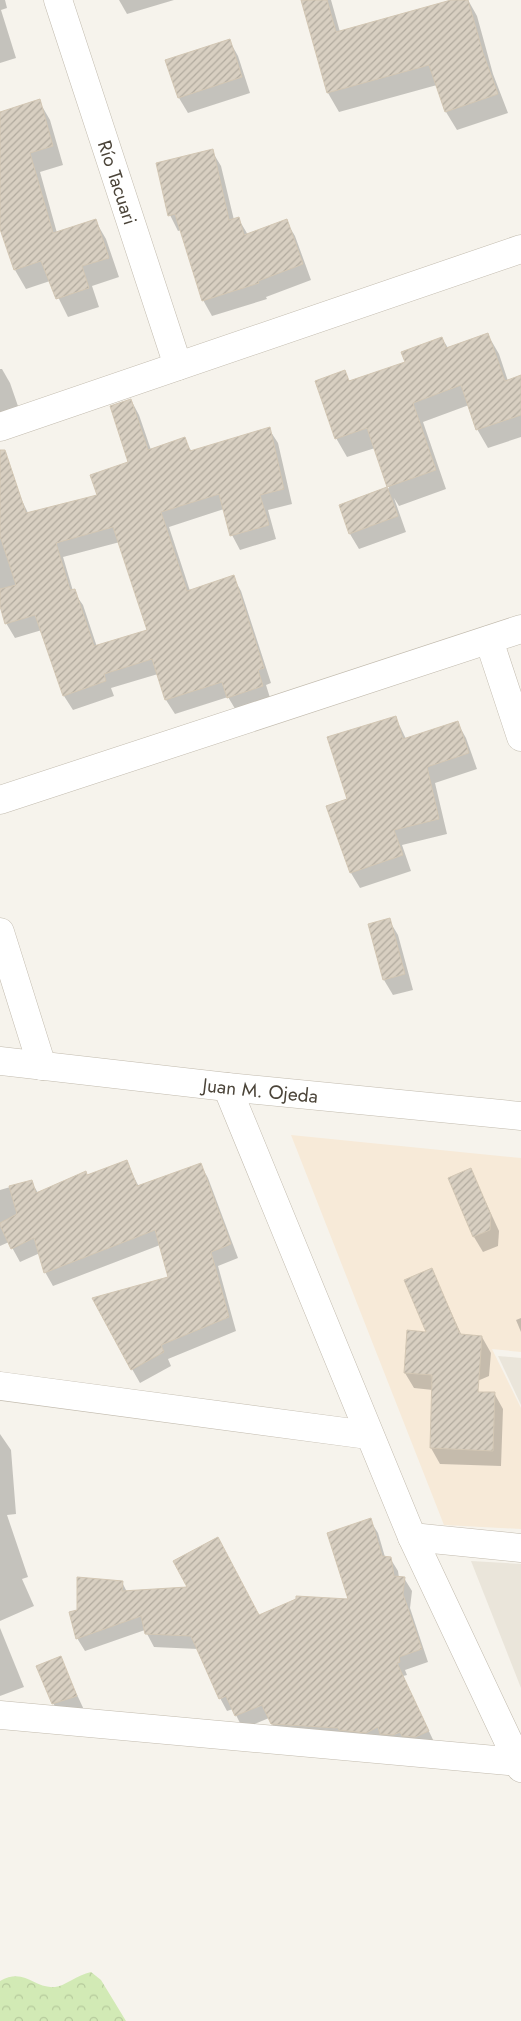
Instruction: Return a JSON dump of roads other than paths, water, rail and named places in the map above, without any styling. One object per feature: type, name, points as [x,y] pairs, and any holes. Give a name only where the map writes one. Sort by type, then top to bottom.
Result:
[{"type":"street","name":"Río Tacuari","points":[[58,0],[178,366]]},
{"type":"street","points":[[0,427],[521,250]]},
{"type":"street","points":[[0,800],[521,629]]},
{"type":"street","points":[[489,640],[521,737]]},
{"type":"street","points":[[0,932],[42,1066]]},
{"type":"street","name":"Juan M. Ojeda","points":[[0,1061],[228,1087],[521,1116]]},
{"type":"street","points":[[228,1087],[368,1435],[412,1536],[519,1765]]},
{"type":"street","points":[[0,1386],[368,1435]]},
{"type":"street","points":[[412,1536],[521,1548]]},
{"type":"street","points":[[0,1715],[519,1765]]}]
